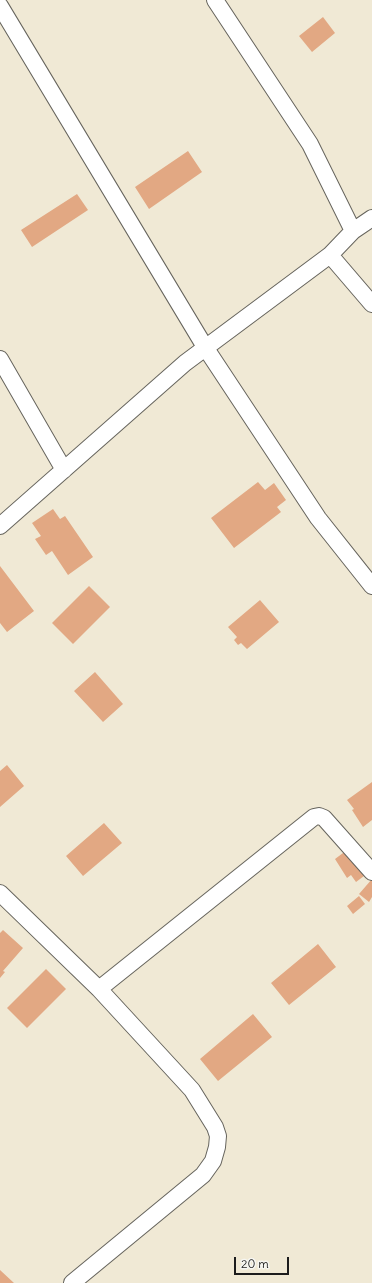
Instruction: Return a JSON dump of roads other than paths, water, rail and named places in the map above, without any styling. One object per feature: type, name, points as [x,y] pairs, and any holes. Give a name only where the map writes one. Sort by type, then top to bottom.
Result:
[{"type":"street","points":[[215,0],[310,144],[353,231]]},
{"type":"street","points":[[0,6],[205,347],[318,518],[372,586]]},
{"type":"street","points":[[0,526],[179,368],[205,347],[330,255],[353,231],[372,218]]},
{"type":"street","points":[[330,255],[372,304]]},
{"type":"street","points":[[0,359],[64,470]]},
{"type":"street","points":[[99,989],[314,817],[319,816],[324,818],[372,872]]},
{"type":"street","points":[[0,893],[99,989],[192,1090],[215,1127],[218,1136],[218,1147],[213,1161],[203,1175],[72,1283]]}]
